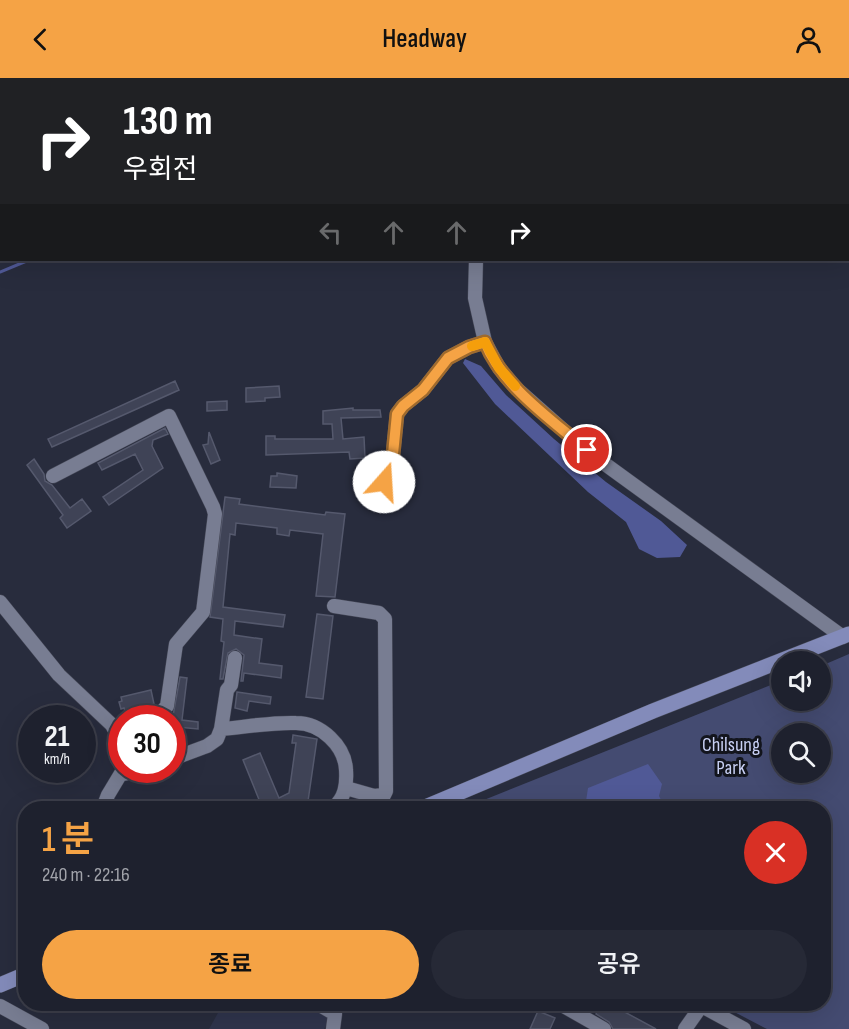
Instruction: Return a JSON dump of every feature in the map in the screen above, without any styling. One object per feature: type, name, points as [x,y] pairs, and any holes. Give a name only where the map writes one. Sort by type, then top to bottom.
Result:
[{"type":"main road","points":[[440,801],[653,711],[846,636]]},
{"type":"main road","points":[[0,985],[18,977]]},
{"type":"street","points":[[476,261],[474,298],[485,342],[499,368],[517,389],[587,450],[846,636]]},
{"type":"street","points":[[384,482],[393,454],[397,414],[403,406],[423,390],[448,358],[485,342]]},
{"type":"street","points":[[53,476],[170,416],[215,514],[203,612],[176,644],[167,705]]},
{"type":"street","points":[[0,602],[59,675],[108,716]]},
{"type":"street","points":[[334,606],[379,613],[385,620],[386,791],[384,795],[374,796],[346,788]]},
{"type":"street","points":[[186,754],[207,746],[217,739],[221,729],[227,690],[231,685],[235,658]]},
{"type":"street","points":[[221,729],[298,722],[312,726],[330,737],[342,751],[345,761],[346,788],[340,801]]},
{"type":"street","points":[[106,801],[115,783]]},
{"type":"street","points":[[0,1006],[42,1029]]},
{"type":"street","points":[[330,1011],[335,1014],[333,1029]]},
{"type":"street","points":[[572,1011],[604,1029]]},
{"type":"street","points":[[685,1029],[696,1011]]},
{"type":"street","points":[[712,1011],[744,1029]]},
{"type":"shaded area","points":[[465,359],[481,366],[506,395],[606,482],[661,521],[687,545],[680,557],[657,558],[639,549],[626,522],[588,492],[495,404],[463,363]]},
{"type":"shaded area","points":[[648,764],[662,784],[659,796],[661,800],[665,801],[586,801],[588,788]]},
{"type":"shaded area","points":[[219,1011],[322,1011],[331,1017],[324,1029],[209,1029]]},
{"type":"green space","name":"Chilsung Park","points":[[849,654],[849,1029],[767,1029],[732,1011],[831,1011],[831,801],[481,801],[771,685],[771,711],[831,711],[831,662]]},
{"type":"building","points":[[175,381],[179,390],[52,447],[48,439]]},
{"type":"building","points":[[279,386],[280,397],[246,402],[246,388]]},
{"type":"building","points":[[227,401],[227,410],[207,411],[207,402]]},
{"type":"building","points":[[353,408],[353,410],[380,410],[381,417],[341,418],[343,439],[364,437],[365,458],[350,459],[349,452],[266,455],[266,436],[275,436],[275,439],[333,439],[332,424],[323,424],[323,411]]},
{"type":"building","points":[[165,428],[168,434],[153,440],[152,446],[163,468],[109,505],[103,497],[143,470],[135,454],[102,470],[98,463]]},
{"type":"building","points":[[209,432],[220,460],[211,464],[203,445],[208,444]]},
{"type":"building","points":[[34,459],[44,474],[45,481],[52,485],[70,508],[82,499],[91,511],[67,528],[60,518],[63,515],[27,465]]},
{"type":"building","points":[[277,473],[297,476],[296,488],[270,487],[271,476],[277,476]]},
{"type":"building","points":[[225,497],[240,499],[239,504],[325,515],[326,512],[345,514],[335,597],[316,596],[323,534],[290,530],[289,536],[277,534],[277,528],[236,523],[235,535],[230,534],[223,607],[285,615],[283,627],[235,621],[234,635],[262,639],[259,663],[282,666],[281,678],[244,673],[243,681],[241,681],[244,655],[236,649],[228,653],[223,679],[220,679],[224,642],[221,641],[223,619],[210,617]]},
{"type":"building","points":[[317,614],[333,616],[323,699],[306,697]]},
{"type":"building","points":[[180,677],[187,678],[184,705],[175,705]]},
{"type":"building","points":[[151,690],[154,704],[120,705],[121,697]]},
{"type":"building","points":[[237,692],[271,697],[270,704],[249,701],[247,711],[235,708]]},
{"type":"building","points":[[186,720],[198,722],[198,729],[186,728]]},
{"type":"building","points":[[293,735],[317,739],[308,801],[260,801],[243,760],[260,753],[279,798],[289,793],[296,743],[292,743]]},
{"type":"building","points":[[538,1011],[555,1018],[550,1029],[530,1029]]},
{"type":"building","points":[[598,1011],[623,1011],[656,1029],[613,1029],[609,1022],[596,1014]]},
{"type":"waterway","points":[[0,272],[27,261]]},
{"type":"slow traffic","points":[[472,346],[485,342],[499,368],[515,386]]},
{"type":"route","points":[[384,482],[393,454],[397,414],[403,406],[423,390],[448,358],[485,342],[499,368],[517,389],[587,450]]}]
